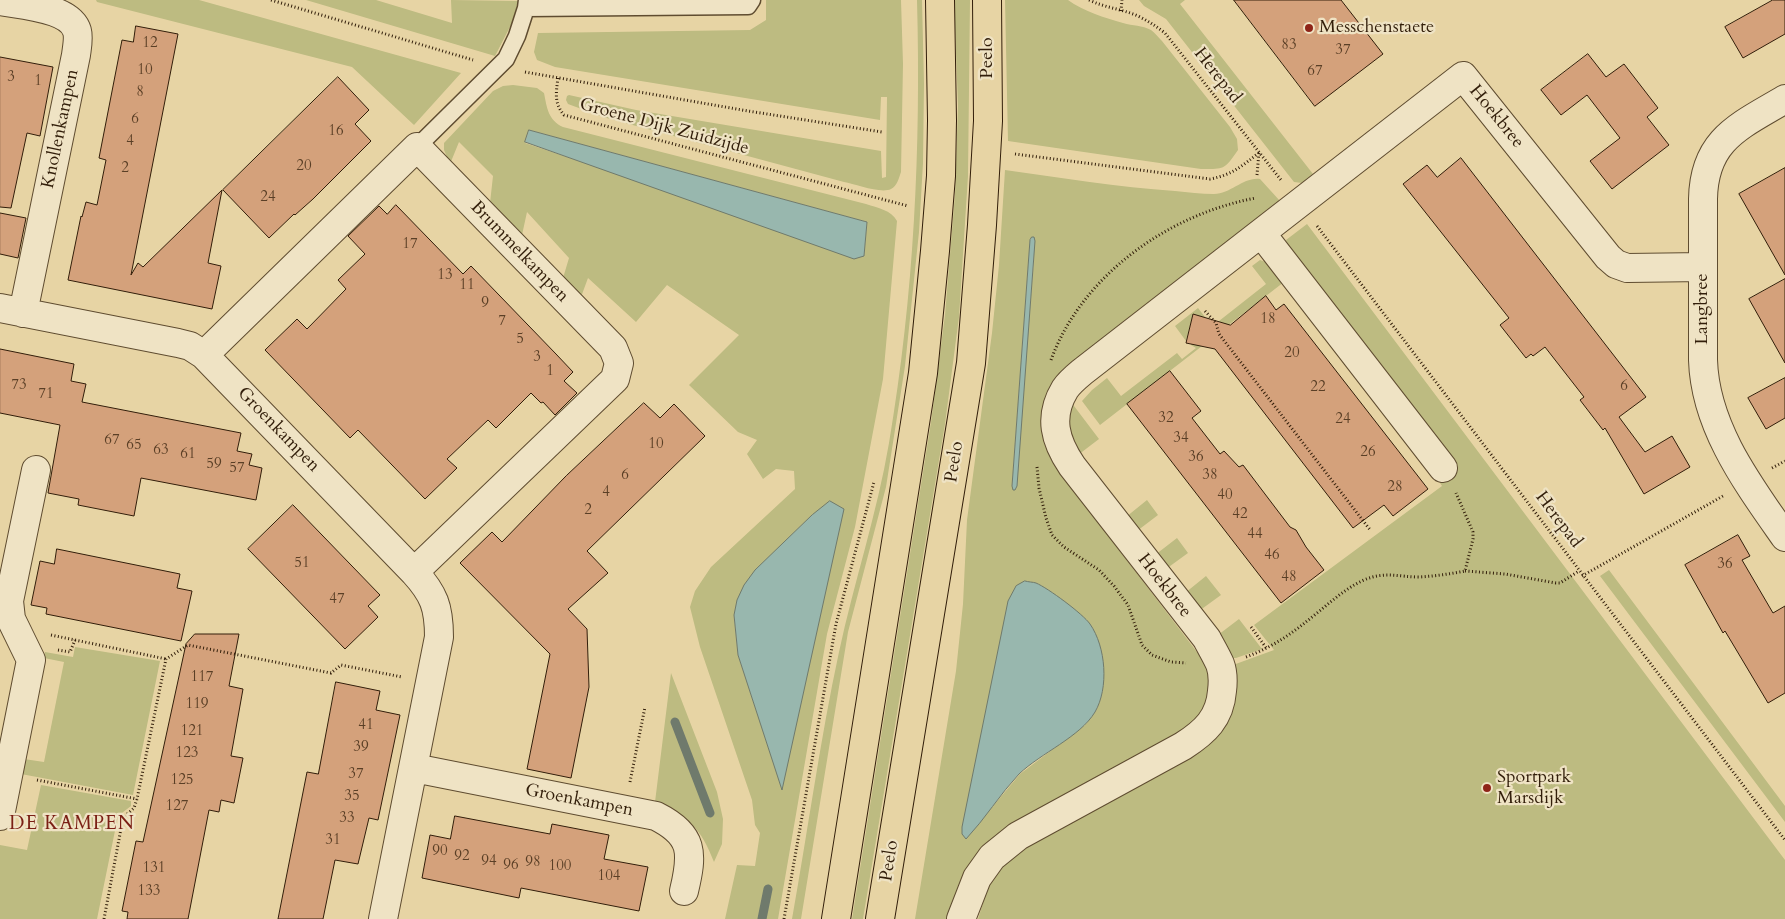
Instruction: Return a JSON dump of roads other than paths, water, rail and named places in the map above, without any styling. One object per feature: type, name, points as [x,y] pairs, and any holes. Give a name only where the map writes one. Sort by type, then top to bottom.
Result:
[{"type":"main road","points":[[836,919],[923,373],[936,251],[940,176],[942,120],[940,0]]},
{"type":"main road","name":"Peelo","points":[[880,919],[971,363],[988,121],[987,0]]},
{"type":"main road","points":[[820,919],[844,866]]},
{"type":"main road","points":[[888,872],[895,919]]},
{"type":"street","name":"Knollenkampen","points":[[0,0],[58,12],[71,20],[77,31],[76,55],[12,310]]},
{"type":"street","name":"Hoekbree","points":[[961,919],[977,878],[992,857],[1018,836],[1183,746],[1204,731],[1217,714],[1221,702],[1223,684],[1220,664],[1207,639],[1072,466],[1058,441],[1055,417],[1059,402],[1066,388],[1082,372],[1261,233],[1307,214],[1463,76],[1608,257],[1616,264],[1627,268],[1703,268]]},
{"type":"street","name":"Langbree","points":[[1785,99],[1740,126],[1720,142],[1703,181],[1703,360],[1705,389],[1718,428],[1747,482],[1785,537]]},
{"type":"street","points":[[204,355],[417,147]]},
{"type":"street","name":"Brummelkampen","points":[[414,572],[615,379],[619,363],[613,348],[417,147]]},
{"type":"street","points":[[1261,233],[1443,468]]},
{"type":"street","name":"Groenkampen","points":[[12,310],[178,343],[190,346],[204,355],[429,589],[438,611],[439,637],[383,919]]},
{"type":"street","points":[[0,816],[32,660],[11,619],[9,602],[36,470]]},
{"type":"street","name":"Groenkampen","points":[[414,768],[656,816],[671,824],[682,834],[688,845],[690,858],[684,891]]},
{"type":"lane","points":[[417,147],[506,59],[517,36],[526,4],[748,6],[752,0]]},
{"type":"water","points":[[529,130],[867,222],[864,256],[854,259],[525,142]]},
{"type":"water","points":[[1034,237],[1035,241],[1017,486],[1013,490],[1030,240]]},
{"type":"water","points":[[830,501],[844,509],[782,790],[738,655],[734,615],[737,600],[744,585],[755,570],[812,515]]},
{"type":"water","points":[[1025,581],[1036,583],[1049,590],[1090,624],[1100,644],[1104,668],[1102,691],[1095,712],[1088,721],[1070,737],[1019,774],[966,839],[962,834],[962,827],[1008,601],[1016,586]]},
{"type":"waterway","points":[[675,722],[710,813]]},
{"type":"waterway","points":[[762,919],[768,889]]},
{"type":"place","name":"Messchenstaete","points":[[1309,28]]},
{"type":"place","name":"Sportpark Marsdijk","points":[[1487,788]]},
{"type":"district","name":"DE KAMPEN","points":[[72,825]]}]
